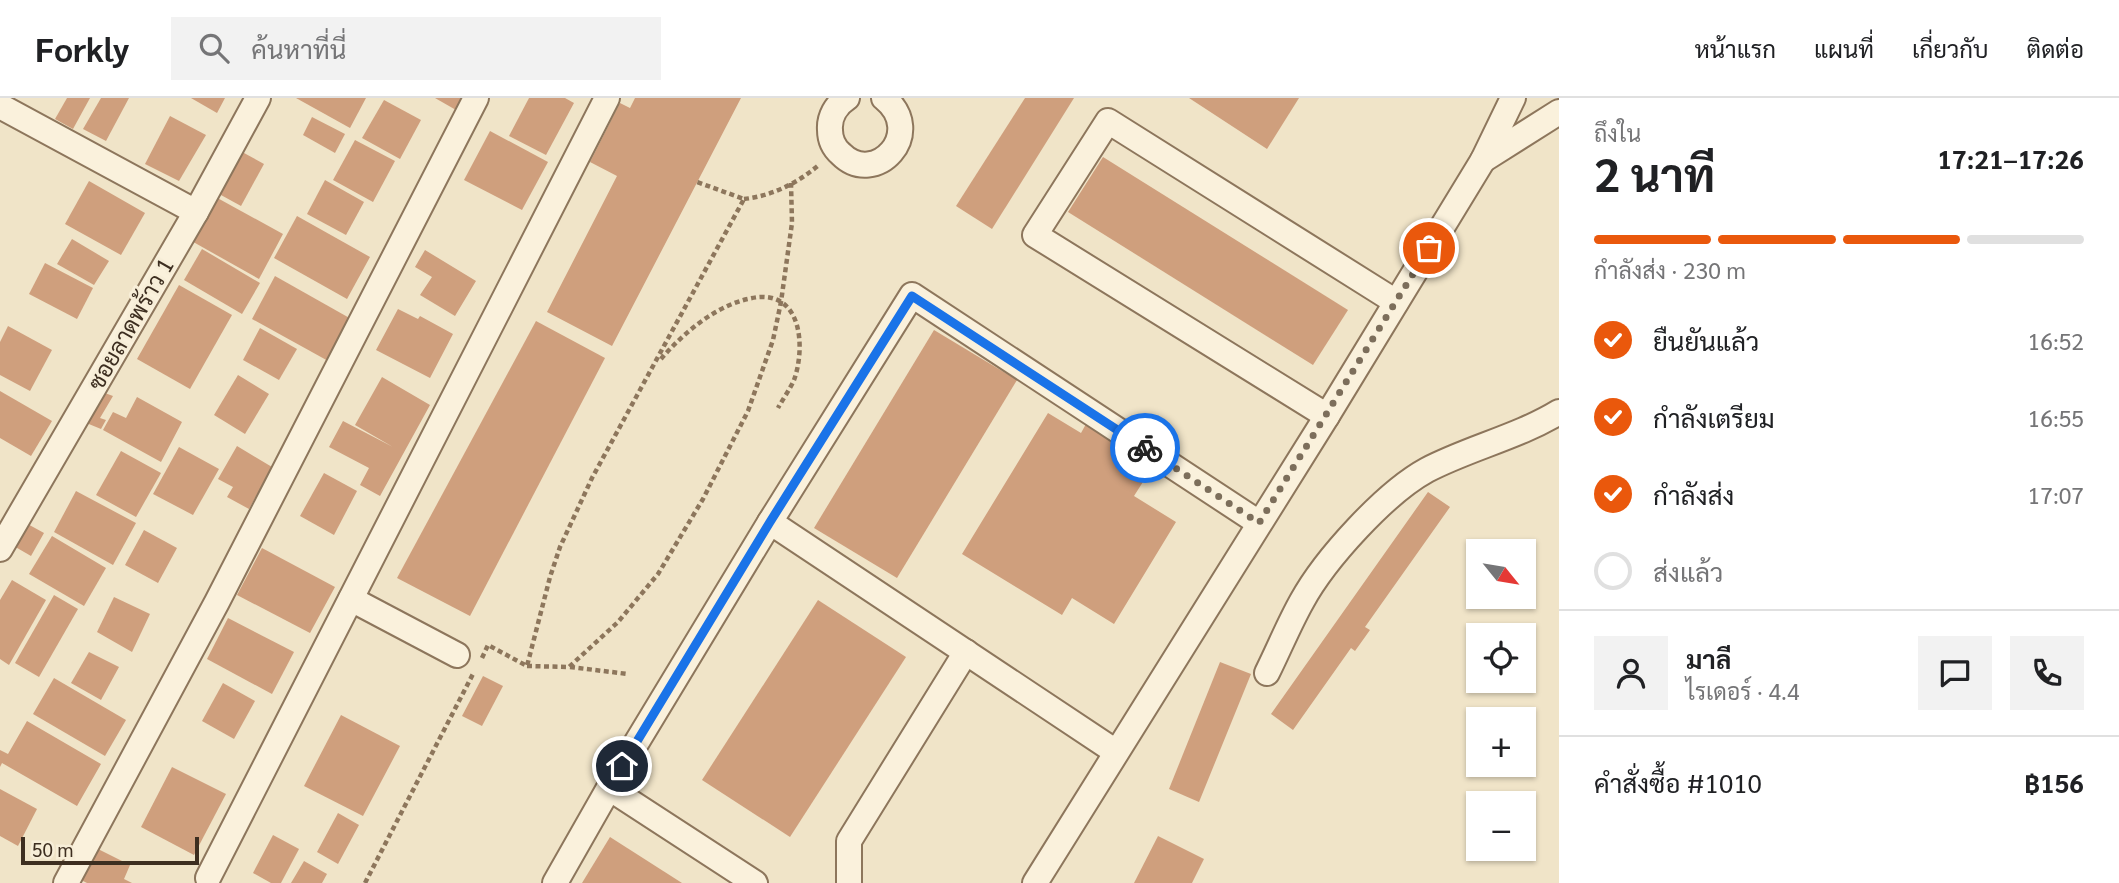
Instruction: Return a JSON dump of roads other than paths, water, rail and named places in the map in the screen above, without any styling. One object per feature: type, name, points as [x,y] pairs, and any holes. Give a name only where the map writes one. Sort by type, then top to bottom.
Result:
[{"type":"street","name":"ซอยลาดพร้าว 1","points":[[0,549],[138,330],[196,212],[258,98]]},
{"type":"street","points":[[66,883],[217,602],[477,98]]},
{"type":"street","points":[[213,881],[351,599],[607,98]]},
{"type":"street","points":[[847,98],[836,108],[829,129],[836,149],[843,157],[864,164],[886,158],[895,149],[900,138],[899,115],[892,100]]},
{"type":"street","points":[[1035,883],[1327,416],[1483,160],[1513,98]]},
{"type":"street","points":[[0,106],[196,212]]},
{"type":"street","points":[[1483,160],[1559,112]]},
{"type":"street","points":[[1327,416],[1035,235],[1108,121],[1396,302]]},
{"type":"street","points":[[555,883],[609,788],[770,522],[912,296],[1259,523]]},
{"type":"street","points":[[1267,673],[1303,599],[1336,554],[1384,502],[1425,471],[1541,423],[1559,412]]},
{"type":"street","points":[[770,522],[1116,752]]},
{"type":"street","points":[[351,599],[457,655]]},
{"type":"street","points":[[849,883],[849,841],[966,652]]},
{"type":"street","points":[[609,788],[755,883]]}]
